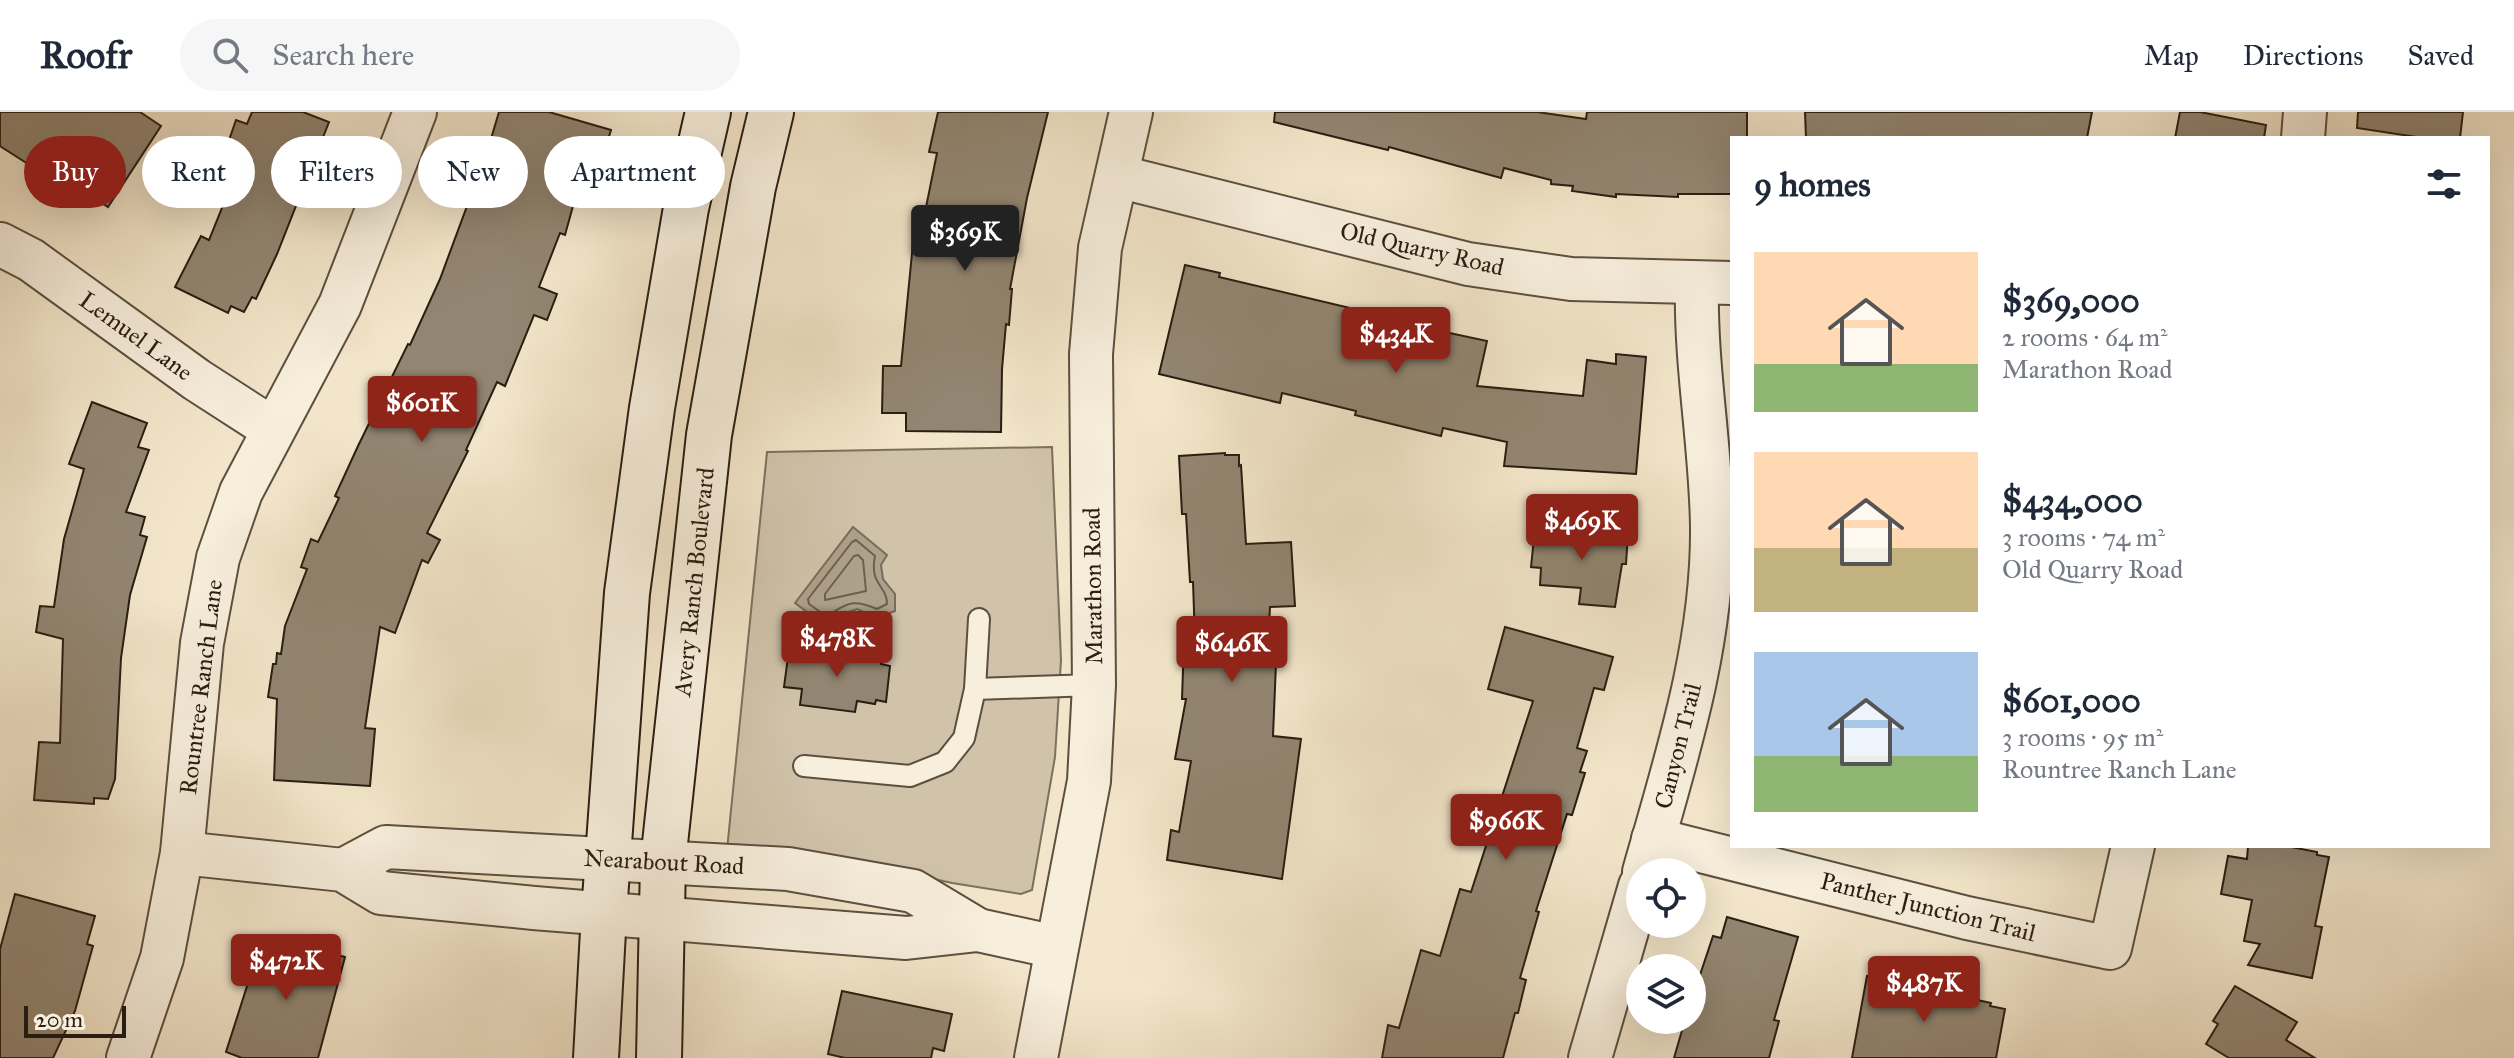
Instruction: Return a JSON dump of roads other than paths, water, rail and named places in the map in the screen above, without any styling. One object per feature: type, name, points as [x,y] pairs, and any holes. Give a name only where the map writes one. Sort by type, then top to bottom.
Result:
[{"type":"main road","points":[[596,1058],[627,593],[662,347],[686,208],[708,112]]},
{"type":"main road","name":"Avery Ranch Boulevard","points":[[659,1058],[663,862],[709,435],[753,187],[771,112]]},
{"type":"street","name":"Rountree Ranch Lane","points":[[128,1058],[162,958],[182,853],[202,643],[218,558],[241,492],[340,305],[415,112]]},
{"type":"street","name":"Marathon Road","points":[[1036,1058],[1089,781],[1094,685],[1091,354],[1100,248],[1131,112]]},
{"type":"street","points":[[2303,136],[2305,112]]},
{"type":"street","name":"Old Quarry Road","points":[[1117,176],[1468,264],[1571,279],[1715,283]]},
{"type":"street","name":"Lemuel Lane","points":[[0,244],[31,260],[197,380],[273,429]]},
{"type":"street","name":"Canyon Trail","points":[[1649,855],[1683,735],[1706,629],[1712,527],[1715,283]]},
{"type":"street","name":"Nearabout Road","points":[[343,870],[386,847],[788,869],[913,891],[978,930]]},
{"type":"street","name":"Panther Junction Trail","points":[[1649,855],[2110,948],[2133,848]]},
{"type":"street","name":"Nearabout Road","points":[[182,853],[343,870],[381,893],[906,938],[978,930],[1056,947]]},
{"type":"street","points":[[1590,1058],[1626,934]]},
{"type":"lane","points":[[804,766],[910,776],[945,762],[964,738],[975,689],[979,619]]},
{"type":"lane","points":[[975,689],[1094,685]]},
{"type":"water","points":[[853,527],[887,555],[881,565],[883,579],[895,594],[895,611],[877,618],[857,609],[840,615],[830,629],[795,603]]}]
